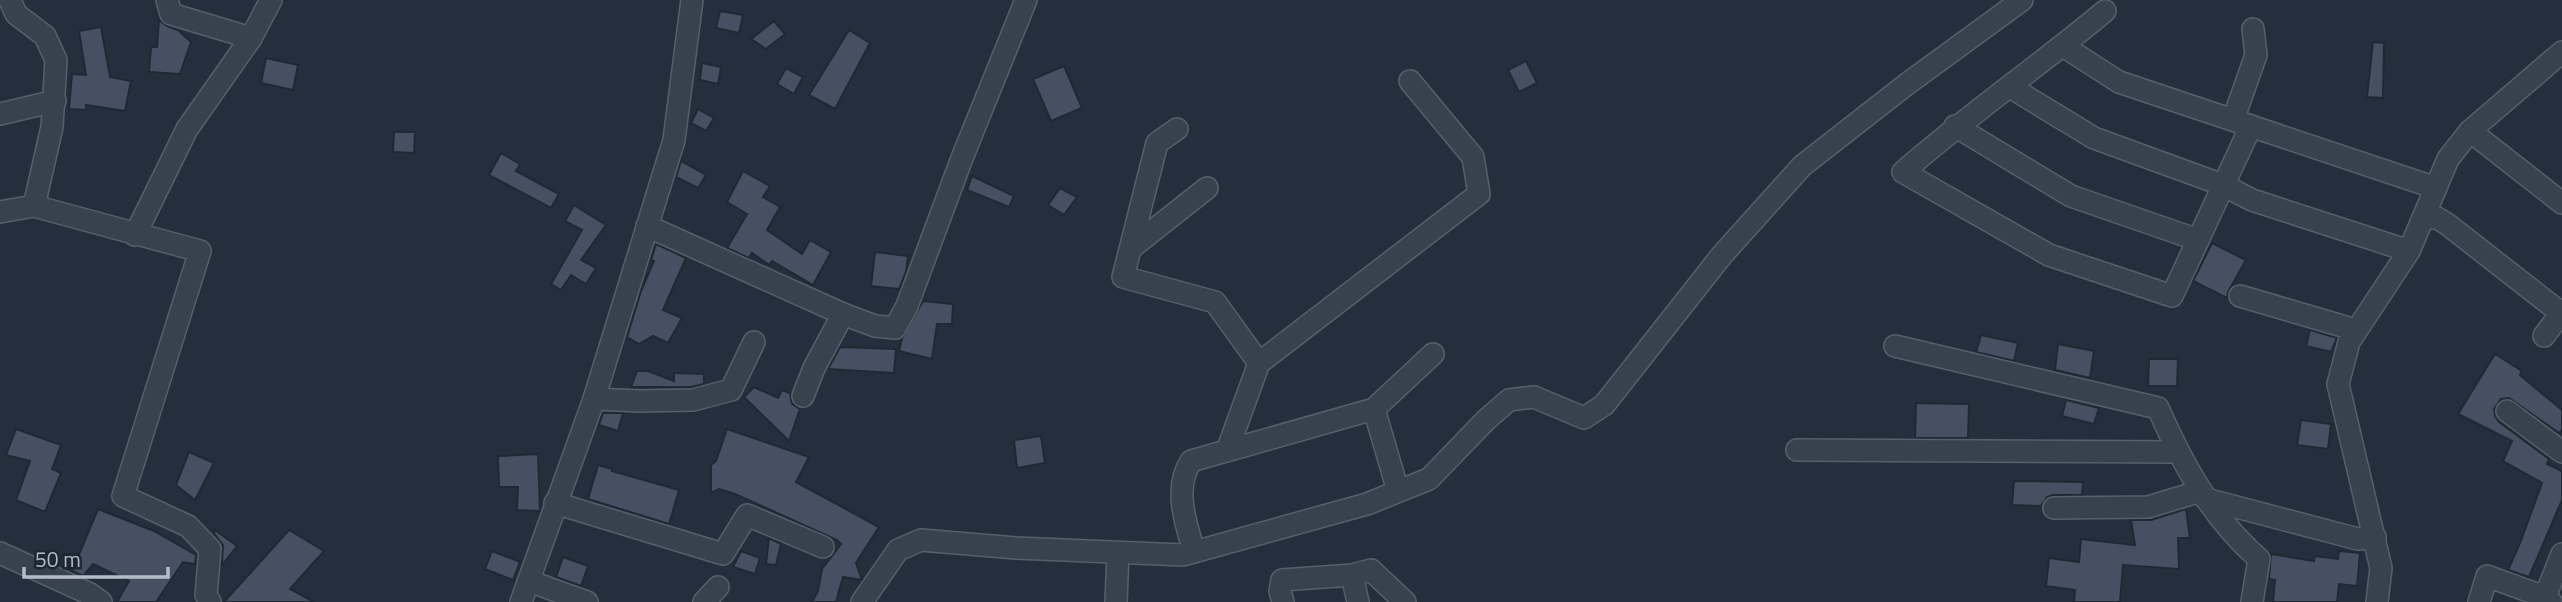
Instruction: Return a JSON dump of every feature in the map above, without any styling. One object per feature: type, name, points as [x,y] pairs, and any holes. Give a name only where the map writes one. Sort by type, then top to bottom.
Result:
[{"type":"street","points":[[10,0],[16,13],[45,36],[56,60],[52,127],[34,206]]},
{"type":"street","points":[[167,0],[172,13],[251,38]]},
{"type":"street","points":[[135,235],[187,129],[251,38],[271,0]]},
{"type":"street","points":[[522,602],[594,399],[674,140],[692,0]]},
{"type":"street","points":[[647,226],[843,314],[875,326],[895,328],[907,306],[961,158],[1026,0]]},
{"type":"street","points":[[862,602],[898,550],[921,540],[1016,548],[1183,555],[1367,504],[1429,479],[1509,400],[1534,397],[1584,418],[1604,405],[1722,255],[1802,166],[1907,84],[2022,0]]},
{"type":"street","points":[[2105,11],[2010,87],[1955,126],[1903,172],[2049,255],[2172,296],[2223,185],[2243,123],[2256,55],[2253,29]]},
{"type":"street","points":[[2063,46],[2119,82],[2436,188]]},
{"type":"street","points":[[2377,602],[2381,568],[2338,384],[2349,342],[2409,251],[2448,159],[2470,131],[2562,52]]},
{"type":"street","points":[[1227,451],[1259,363],[1479,194],[1473,157],[1410,81]]},
{"type":"street","points":[[2010,87],[2094,138],[2223,185],[2252,201],[2409,251]]},
{"type":"street","points":[[0,114],[55,101]]},
{"type":"street","points":[[1955,126],[2071,196],[2198,240]]},
{"type":"street","points":[[1177,129],[1157,143],[1123,277],[1215,302],[1259,363]]},
{"type":"street","points":[[2470,131],[2562,203]]},
{"type":"street","points":[[1131,248],[1207,188]]},
{"type":"street","points":[[0,212],[34,206],[200,251],[123,496],[188,526],[210,549],[206,595],[210,602]]},
{"type":"street","points":[[2423,218],[2437,218],[2447,224],[2561,313],[2544,336]]},
{"type":"street","points":[[2240,296],[2356,330]]},
{"type":"street","points":[[803,396],[814,368],[843,314]]},
{"type":"street","points":[[594,399],[693,400],[731,390],[754,342]]},
{"type":"street","points":[[1895,346],[2158,408],[2177,452],[2203,495],[2236,539],[2259,559],[2252,602]]},
{"type":"street","points":[[1194,552],[1181,496],[1191,461],[1374,409],[1433,354]]},
{"type":"street","points":[[1374,409],[1398,491]]},
{"type":"street","points":[[2507,411],[2562,452]]},
{"type":"street","points":[[1797,450],[2177,452]]},
{"type":"street","points":[[2053,508],[2148,507],[2203,495],[2358,539],[2375,537]]},
{"type":"street","points":[[555,503],[723,554],[747,515],[823,547]]},
{"type":"street","points":[[0,553],[90,594],[101,602]]},
{"type":"street","points":[[1116,602],[1118,553]]},
{"type":"street","points":[[2479,602],[2487,576],[2548,599],[2561,560]]},
{"type":"street","points":[[1283,602],[1280,591],[1282,580],[1352,575],[1371,570],[1405,602]]},
{"type":"street","points":[[1352,575],[1358,602]]},
{"type":"street","points":[[529,581],[587,602]]},
{"type":"building","points":[[720,11],[743,15],[739,33],[716,28]]},
{"type":"building","points":[[159,20],[178,30],[191,42],[180,74],[149,72],[151,47],[157,47]]},
{"type":"building","points":[[774,21],[785,34],[766,49],[751,39]]},
{"type":"building","points":[[101,27],[110,77],[131,81],[125,111],[86,105],[86,110],[69,109],[72,74],[86,75],[79,31]]},
{"type":"building","points":[[849,30],[870,43],[835,109],[809,95]]},
{"type":"building","points":[[2373,42],[2384,43],[2383,98],[2367,97]]},
{"type":"building","points":[[266,58],[298,65],[293,90],[261,83]]},
{"type":"building","points":[[1526,61],[1537,83],[1519,92],[1508,70]]},
{"type":"building","points":[[702,63],[721,67],[718,84],[700,80]]},
{"type":"building","points":[[1064,66],[1082,108],[1051,121],[1033,79]]},
{"type":"building","points":[[786,68],[803,77],[794,94],[777,84]]},
{"type":"building","points":[[698,109],[714,118],[706,131],[691,123]]},
{"type":"building","points":[[394,132],[415,132],[414,153],[393,152]]},
{"type":"building","points":[[501,153],[520,164],[516,171],[559,194],[551,208],[489,175]]},
{"type":"building","points":[[681,161],[706,175],[698,188],[676,177]]},
{"type":"building","points":[[743,171],[770,186],[763,197],[780,207],[767,230],[802,254],[810,240],[831,252],[813,285],[772,261],[769,265],[752,253],[749,258],[727,248],[747,214],[727,202]]},
{"type":"building","points":[[972,176],[1014,196],[1009,207],[967,190]]},
{"type":"building","points":[[1060,188],[1077,197],[1064,215],[1048,205]]},
{"type":"building","points":[[574,205],[606,225],[581,260],[596,268],[586,284],[571,275],[561,290],[551,284],[582,230],[565,221]]},
{"type":"building","points":[[2212,243],[2246,260],[2227,298],[2193,281]]},
{"type":"building","points":[[656,244],[686,258],[663,310],[682,318],[668,343],[653,336],[639,344],[627,337],[641,291],[654,261],[651,260]]},
{"type":"building","points":[[875,252],[908,256],[906,272],[899,289],[871,286]]},
{"type":"building","points":[[923,301],[953,304],[952,324],[937,324],[932,359],[899,351],[902,338]]},
{"type":"building","points":[[2310,330],[2337,338],[2331,352],[2306,346]]},
{"type":"building","points":[[1981,335],[2018,343],[2014,361],[1976,352]]},
{"type":"building","points":[[2058,344],[2094,351],[2090,378],[2055,370]]},
{"type":"building","points":[[840,347],[896,349],[894,373],[828,369]]},
{"type":"building","points":[[2495,354],[2522,371],[2520,375],[2562,410],[2562,430],[2559,433],[2509,398],[2501,399],[2494,409],[2499,422],[2549,459],[2547,464],[2562,471],[2562,500],[2529,577],[2508,570],[2542,483],[2503,461],[2512,441],[2458,414]]},
{"type":"building","points":[[2149,359],[2178,359],[2177,386],[2148,386]]},
{"type":"building","points":[[637,371],[648,371],[674,381],[674,373],[704,374],[704,384],[691,387],[631,387]]},
{"type":"building","points":[[754,387],[778,398],[782,390],[790,393],[792,404],[800,409],[789,441],[744,397]]},
{"type":"building","points":[[2066,400],[2099,408],[2094,424],[2062,416]]},
{"type":"building","points":[[1916,403],[1969,404],[1968,438],[1915,438]]},
{"type":"building","points":[[603,413],[623,413],[618,431],[599,425]]},
{"type":"building","points":[[2301,420],[2331,424],[2328,449],[2297,445]]},
{"type":"building","points":[[16,429],[61,445],[52,469],[61,473],[45,512],[16,500],[30,461],[6,455]]},
{"type":"building","points":[[727,429],[809,457],[796,482],[879,527],[856,563],[862,580],[843,577],[836,602],[812,602],[818,591],[822,569],[841,544],[837,540],[735,494],[719,489],[711,493],[711,465],[716,461]]},
{"type":"building","points":[[1041,436],[1045,463],[1017,468],[1014,440]]},
{"type":"building","points":[[189,452],[214,463],[195,500],[176,485]]},
{"type":"building","points":[[538,454],[540,511],[517,510],[518,487],[499,487],[498,456]]},
{"type":"building","points":[[598,465],[679,490],[669,524],[588,499]]},
{"type":"building","points":[[2014,481],[2083,482],[2082,495],[2053,495],[2047,497],[2041,506],[2012,505]]},
{"type":"building","points":[[98,509],[154,531],[196,555],[195,564],[183,562],[156,602],[117,602],[129,581],[93,564],[83,576],[72,571]]},
{"type":"building","points":[[2186,509],[2190,538],[2178,538],[2179,569],[2123,565],[2120,602],[2074,602],[2075,590],[2046,586],[2049,558],[2079,562],[2081,539],[2135,545],[2131,520],[2151,520]]},
{"type":"building","points":[[215,530],[237,546],[222,565],[223,545],[214,534]]},
{"type":"building","points":[[289,530],[324,551],[290,589],[314,602],[224,602]]},
{"type":"building","points":[[769,538],[781,544],[776,565],[766,564]]},
{"type":"building","points":[[492,551],[520,562],[513,580],[485,569]]},
{"type":"building","points":[[741,551],[760,558],[755,574],[733,567]]},
{"type":"building","points":[[2339,551],[2360,553],[2357,586],[2339,584],[2337,602],[2273,602],[2275,580],[2269,579],[2271,554],[2314,561],[2315,556],[2338,559]]},
{"type":"building","points":[[563,557],[588,566],[581,586],[556,577]]}]
